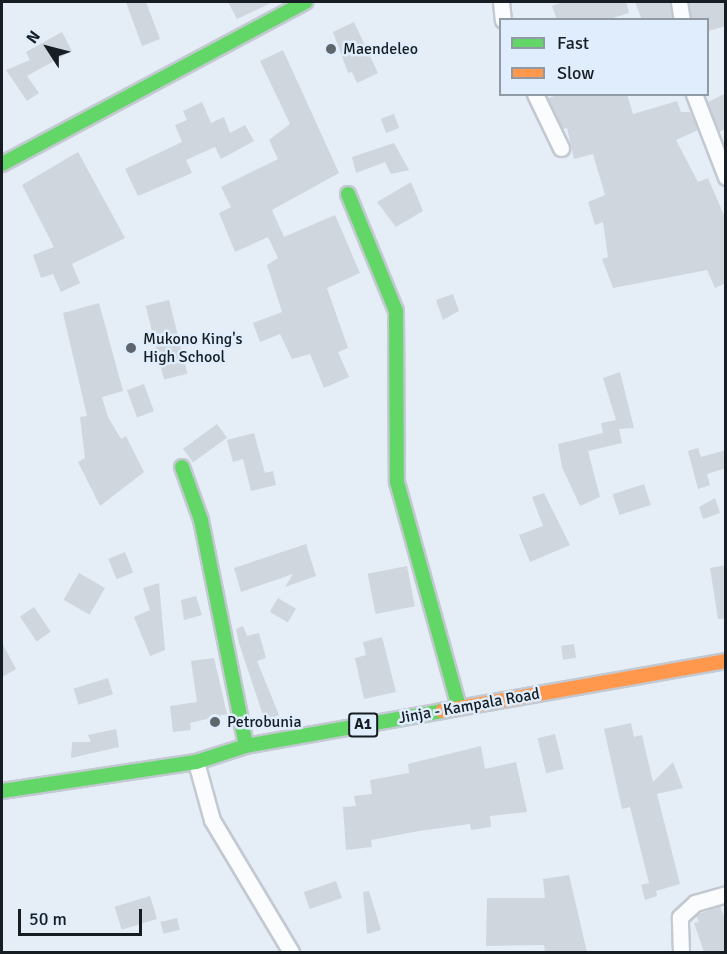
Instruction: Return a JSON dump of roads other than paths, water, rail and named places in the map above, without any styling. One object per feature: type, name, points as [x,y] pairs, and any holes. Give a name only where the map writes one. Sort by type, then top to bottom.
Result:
[{"type":"main road","points":[[2,164],[306,2]]},
{"type":"main road","points":[[348,194],[396,311],[398,482],[459,707]]},
{"type":"main road","points":[[182,466],[201,520],[246,746]]},
{"type":"main road","name":"Jinja - Kampala Road","points":[[2,791],[196,762],[246,746],[726,661]]},
{"type":"street","points":[[501,2],[503,18]]},
{"type":"street","points":[[679,2],[682,18]]},
{"type":"street","points":[[536,96],[561,148]]},
{"type":"street","points":[[695,96],[726,177]]},
{"type":"street","points":[[196,762],[212,820],[291,952]]},
{"type":"street","points":[[681,952],[680,917],[695,903],[726,894]]},
{"type":"place","name":"Maendeleo","points":[[331,49]]},
{"type":"place","name":"Mukono King's High School","points":[[131,348]]},
{"type":"place","name":"Petrobunia","points":[[215,722]]}]
